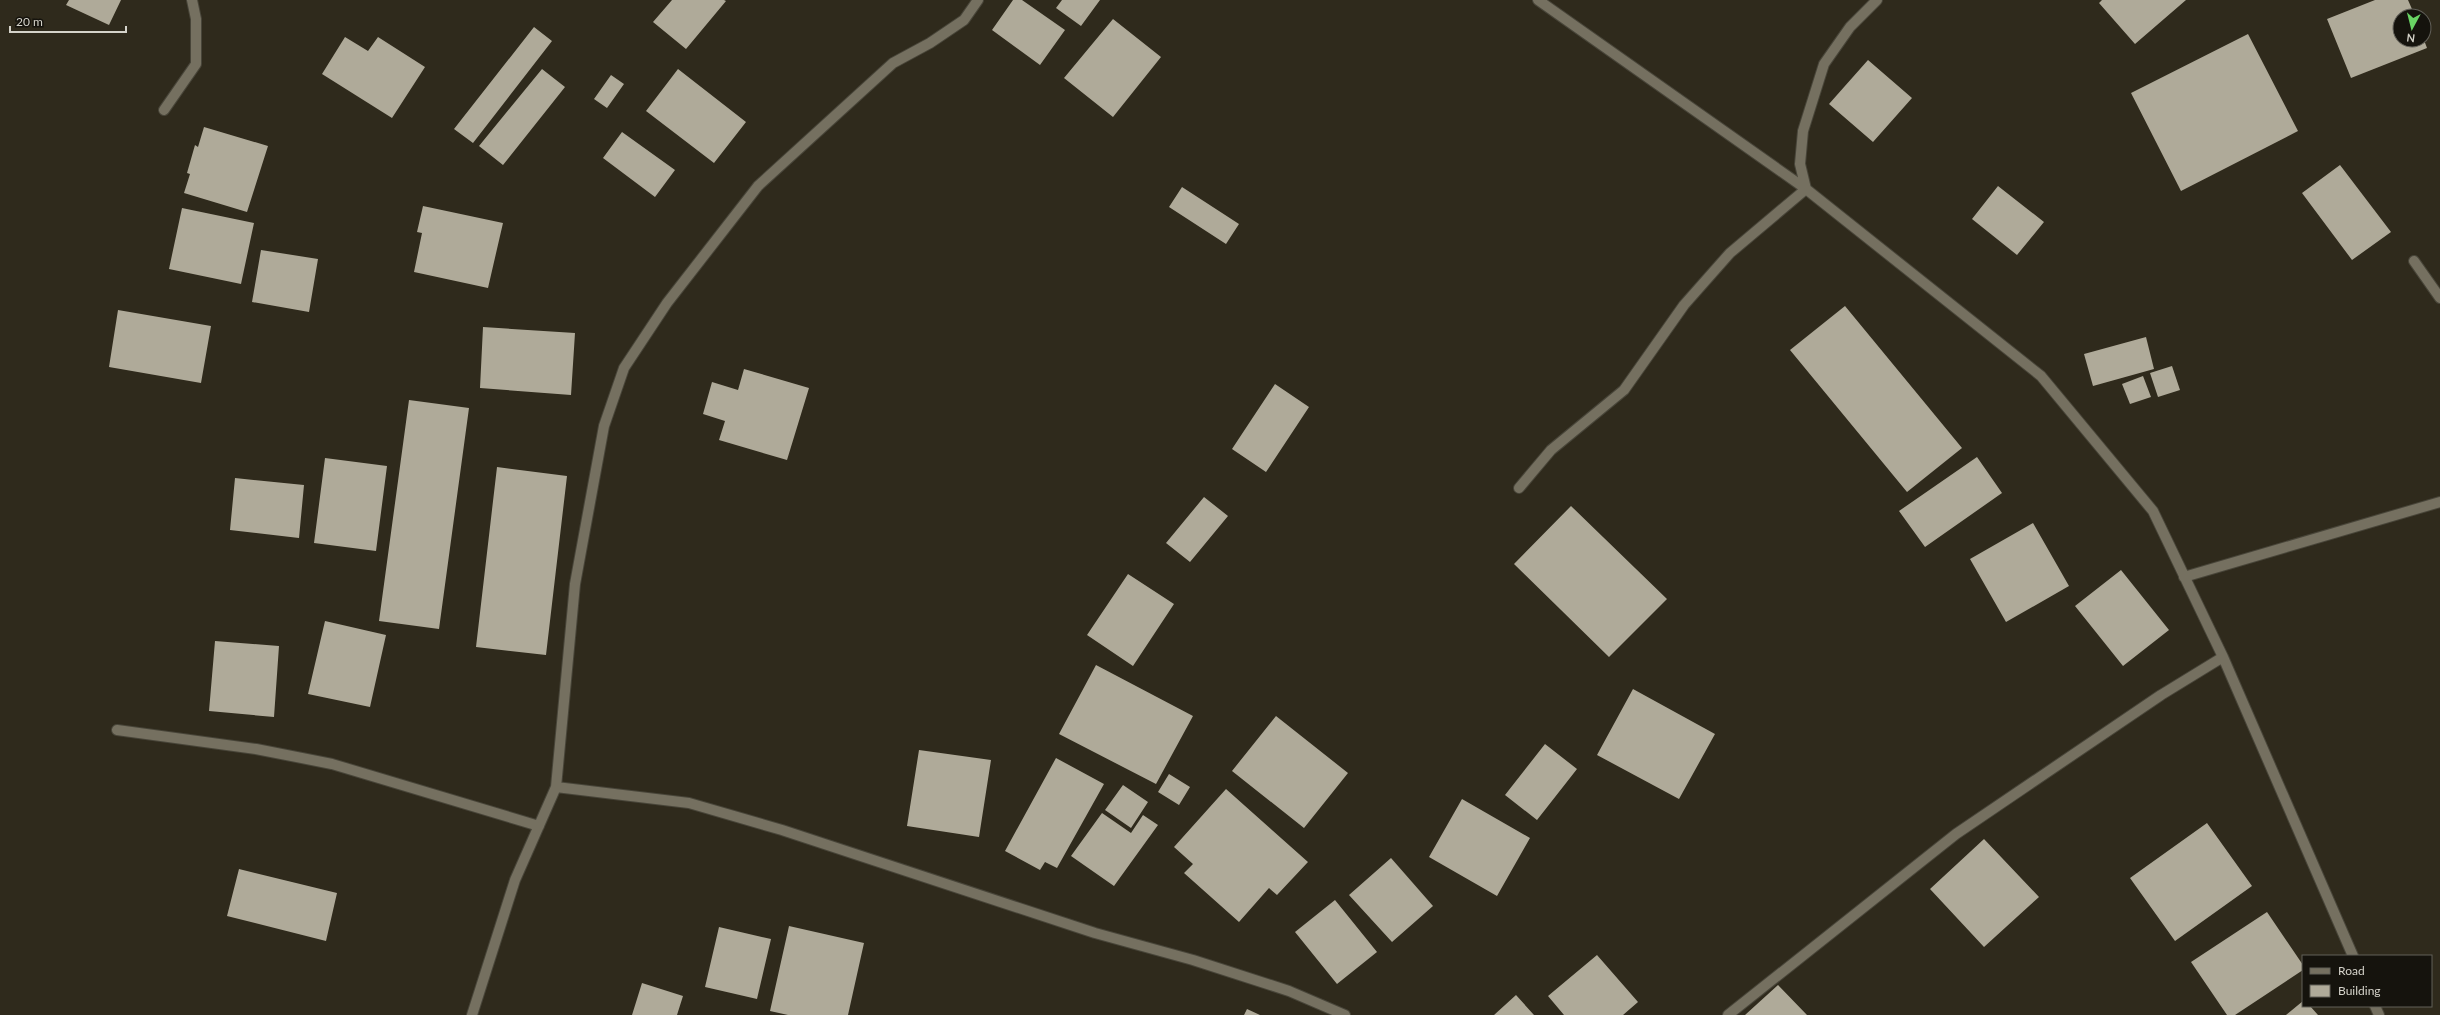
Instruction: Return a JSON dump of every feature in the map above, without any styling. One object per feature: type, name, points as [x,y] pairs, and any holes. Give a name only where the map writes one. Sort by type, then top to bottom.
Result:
[{"type":"street","points":[[164,110],[196,64],[196,19],[192,0]]},
{"type":"street","points":[[472,1015],[515,880],[556,787],[575,584],[604,426],[624,368],[668,303],[758,186],[893,62],[930,43],[964,20],[978,0]]},
{"type":"street","points":[[1538,0],[1806,189],[2041,376],[2152,511],[2223,657],[2353,955]]},
{"type":"street","points":[[1806,189],[1800,164],[1803,131],[1824,64],[1850,27],[1877,0]]},
{"type":"street","points":[[1519,488],[1551,450],[1624,390],[1684,304],[1730,253],[1806,189]]},
{"type":"street","points":[[2414,261],[2440,298]]},
{"type":"street","points":[[2184,576],[2440,502]]},
{"type":"street","points":[[1728,1015],[1956,834],[2161,695],[2223,657]]},
{"type":"street","points":[[117,730],[256,749],[332,764],[539,826]]},
{"type":"street","points":[[556,787],[689,803],[782,830],[1095,934],[1193,960],[1290,991],[1345,1015]]},
{"type":"building","points":[[69,0],[121,0],[109,25],[66,5]]},
{"type":"building","points":[[672,0],[726,1],[686,49],[653,22]]},
{"type":"building","points":[[1013,0],[1022,0],[1065,30],[1040,65],[992,30]]},
{"type":"building","points":[[1062,0],[1100,0],[1081,26],[1056,8]]},
{"type":"building","points":[[2102,0],[2186,0],[2135,44],[2099,3]]},
{"type":"building","points":[[2375,0],[2408,0],[2412,8],[2392,8],[2392,48],[2427,48],[2351,78],[2327,19]]},
{"type":"building","points":[[1113,19],[1161,57],[1113,117],[1064,78]]},
{"type":"building","points":[[534,27],[552,41],[473,143],[454,129]]},
{"type":"building","points":[[2248,34],[2298,131],[2181,191],[2131,93]]},
{"type":"building","points":[[345,37],[368,51],[378,37],[425,67],[392,118],[322,74]]},
{"type":"building","points":[[1868,60],[1912,98],[1873,142],[1829,104]]},
{"type":"building","points":[[542,69],[565,87],[503,165],[479,146]]},
{"type":"building","points":[[678,69],[746,122],[714,163],[646,111]]},
{"type":"building","points":[[611,75],[624,84],[607,108],[594,99]]},
{"type":"building","points":[[204,127],[268,146],[247,212],[184,193],[190,174],[187,173],[195,145],[198,147]]},
{"type":"building","points":[[622,132],[675,170],[655,197],[603,158]]},
{"type":"building","points":[[2340,165],[2391,232],[2352,260],[2302,193]]},
{"type":"building","points":[[1998,186],[2044,222],[2017,255],[1972,219]]},
{"type":"building","points":[[1182,187],[1239,224],[1226,244],[1169,207]]},
{"type":"building","points":[[423,206],[503,223],[488,288],[414,272],[422,233],[417,232]]},
{"type":"building","points":[[182,208],[254,223],[241,284],[169,269]]},
{"type":"building","points":[[261,250],[318,259],[309,312],[252,302]]},
{"type":"building","points":[[1845,306],[1962,448],[1907,492],[1790,350]]},
{"type":"building","points":[[118,310],[211,326],[201,383],[109,367]]},
{"type":"building","points":[[483,327],[575,333],[571,395],[480,388]]},
{"type":"building","points":[[2146,337],[2154,369],[2093,386],[2084,354]]},
{"type":"building","points":[[2172,366],[2180,390],[2158,397],[2150,373]]},
{"type":"building","points":[[744,369],[809,388],[787,460],[719,440],[725,421],[703,414],[712,382],[738,390]]},
{"type":"building","points":[[2143,376],[2151,397],[2130,404],[2122,384]]},
{"type":"building","points":[[1275,384],[1309,407],[1266,472],[1232,449]]},
{"type":"building","points":[[409,400],[469,408],[439,629],[379,621]]},
{"type":"building","points":[[1977,457],[2002,493],[1925,547],[1899,511]]},
{"type":"building","points":[[325,458],[387,466],[376,551],[314,543]]},
{"type":"building","points":[[497,467],[567,476],[546,655],[476,647]]},
{"type":"building","points":[[235,478],[304,485],[299,538],[230,530]]},
{"type":"building","points":[[1204,497],[1228,516],[1190,562],[1166,543]]},
{"type":"building","points":[[1571,506],[1667,599],[1609,657],[1514,564]]},
{"type":"building","points":[[2033,523],[2069,586],[2006,622],[1970,559]]},
{"type":"building","points":[[2121,570],[2169,630],[2123,666],[2075,606]]},
{"type":"building","points":[[1128,574],[1174,604],[1133,666],[1087,635]]},
{"type":"building","points":[[325,621],[386,635],[370,707],[308,694]]},
{"type":"building","points":[[215,641],[279,646],[274,717],[209,711]]},
{"type":"building","points":[[1096,665],[1193,716],[1156,784],[1059,734]]},
{"type":"building","points":[[1633,689],[1715,734],[1679,799],[1597,755]]},
{"type":"building","points":[[1276,716],[1348,773],[1304,828],[1232,771]]},
{"type":"building","points":[[1545,744],[1577,769],[1537,820],[1505,795]]},
{"type":"building","points":[[919,750],[991,760],[979,837],[907,826]]},
{"type":"building","points":[[1056,758],[1104,784],[1057,868],[1045,862],[1040,870],[1005,851]]},
{"type":"building","points":[[1169,774],[1190,787],[1179,805],[1158,792]]},
{"type":"building","points":[[1123,785],[1148,802],[1131,828],[1105,810]]},
{"type":"building","points":[[1226,789],[1308,862],[1277,895],[1269,888],[1239,922],[1184,873],[1193,864],[1174,847]]},
{"type":"building","points":[[1462,799],[1530,838],[1497,896],[1429,857]]},
{"type":"building","points":[[1102,813],[1131,833],[1143,815],[1158,825],[1114,886],[1071,856]]},
{"type":"building","points":[[2207,823],[2252,886],[2175,941],[2130,878]]},
{"type":"building","points":[[1984,839],[2039,897],[1984,947],[1930,889]]},
{"type":"building","points":[[1391,858],[1433,906],[1392,942],[1349,895]]},
{"type":"building","points":[[239,869],[337,893],[326,941],[227,916]]},
{"type":"building","points":[[1335,900],[1377,952],[1337,984],[1295,932]]},
{"type":"building","points":[[2267,912],[2302,964],[2302,971],[2235,1015],[2227,1015],[2191,962]]},
{"type":"building","points":[[789,926],[864,943],[848,1015],[788,1015],[770,1011]]},
{"type":"building","points":[[719,927],[771,939],[757,999],[705,987]]},
{"type":"building","points":[[1597,955],[1638,1002],[1623,1015],[1564,1015],[1548,996]]},
{"type":"building","points":[[642,983],[683,996],[677,1015],[632,1015]]},
{"type":"building","points":[[1778,985],[1807,1015],[1745,1015]]},
{"type":"building","points":[[1516,995],[1534,1015],[1494,1015]]},
{"type":"building","points":[[2302,1002],[2302,1007],[2311,1007],[2318,1015],[2286,1015]]},
{"type":"building","points":[[1247,1009],[1260,1015],[1244,1015]]}]
